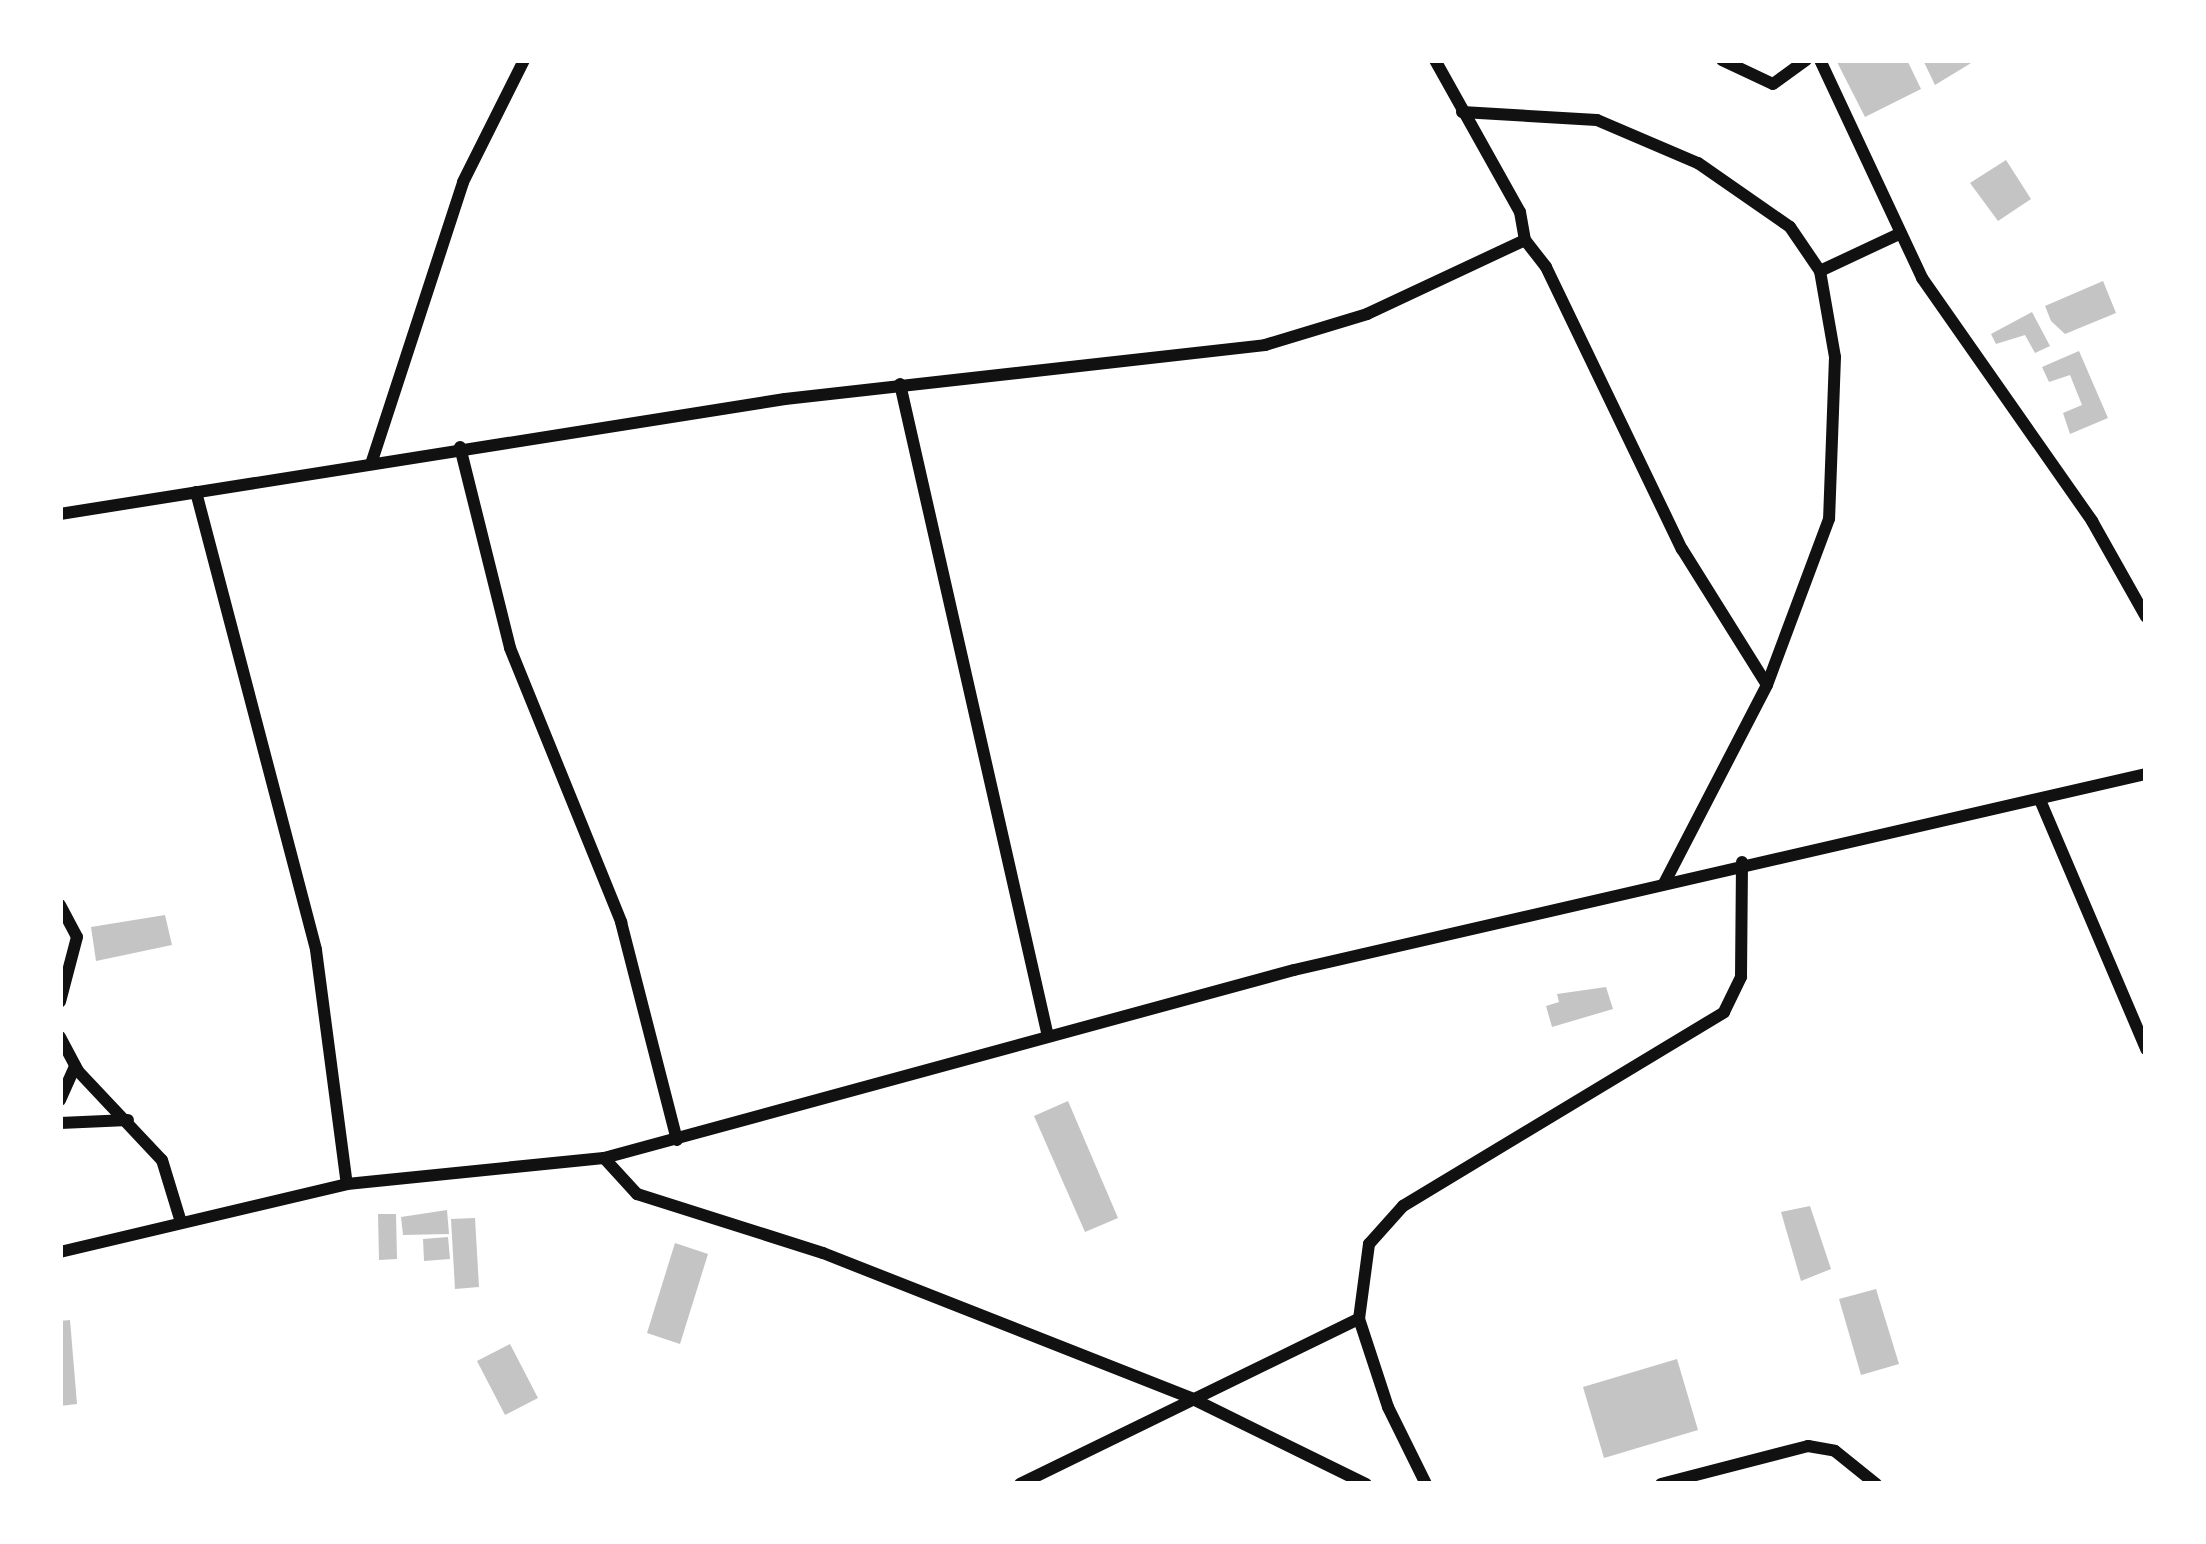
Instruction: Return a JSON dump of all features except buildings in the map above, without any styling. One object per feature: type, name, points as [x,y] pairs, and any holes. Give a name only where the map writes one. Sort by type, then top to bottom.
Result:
[{"type":"street","points":[[372,461],[464,182],[524,60]]},
{"type":"street","points":[[1435,60],[1520,212],[1525,239],[1546,267],[1682,550],[1767,686]]},
{"type":"street","points":[[1722,60],[1773,84],[1806,60]]},
{"type":"street","points":[[1820,60],[1922,278],[2092,521],[2146,617]]},
{"type":"street","points":[[1462,112],[1597,120],[1698,163],[1790,226],[1820,271],[1835,357],[1829,519],[1767,686],[1664,884]]},
{"type":"street","points":[[1820,271],[1901,233]]},
{"type":"street","points":[[60,514],[372,461],[899,384],[1264,345],[1367,314],[1525,239]]},
{"type":"street","points":[[899,384],[1047,1032]]},
{"type":"street","points":[[460,448],[511,648],[621,922],[677,1140]]},
{"type":"street","points":[[196,492],[316,950],[347,1184]]},
{"type":"street","points":[[60,1252],[347,1184],[604,1158],[1047,1032],[1742,862],[2146,774]]},
{"type":"street","points":[[2040,800],[2146,1049]]},
{"type":"street","points":[[1426,1484],[1388,1407],[1359,1318],[1369,1244],[1403,1206],[1724,1012],[1738,996],[1742,862]]},
{"type":"street","points":[[60,905],[77,937],[60,1002]]},
{"type":"street","points":[[60,1037],[75,1066],[128,1120],[172,1176],[181,1222]]},
{"type":"street","points":[[60,1100],[75,1066]]},
{"type":"street","points":[[60,1123],[128,1120]]},
{"type":"street","points":[[604,1158],[637,1194],[823,1253],[1193,1399],[1366,1484]]},
{"type":"street","points":[[1020,1484],[1359,1318]]},
{"type":"street","points":[[1661,1484],[1808,1446],[1835,1450],[1876,1484]]}]
